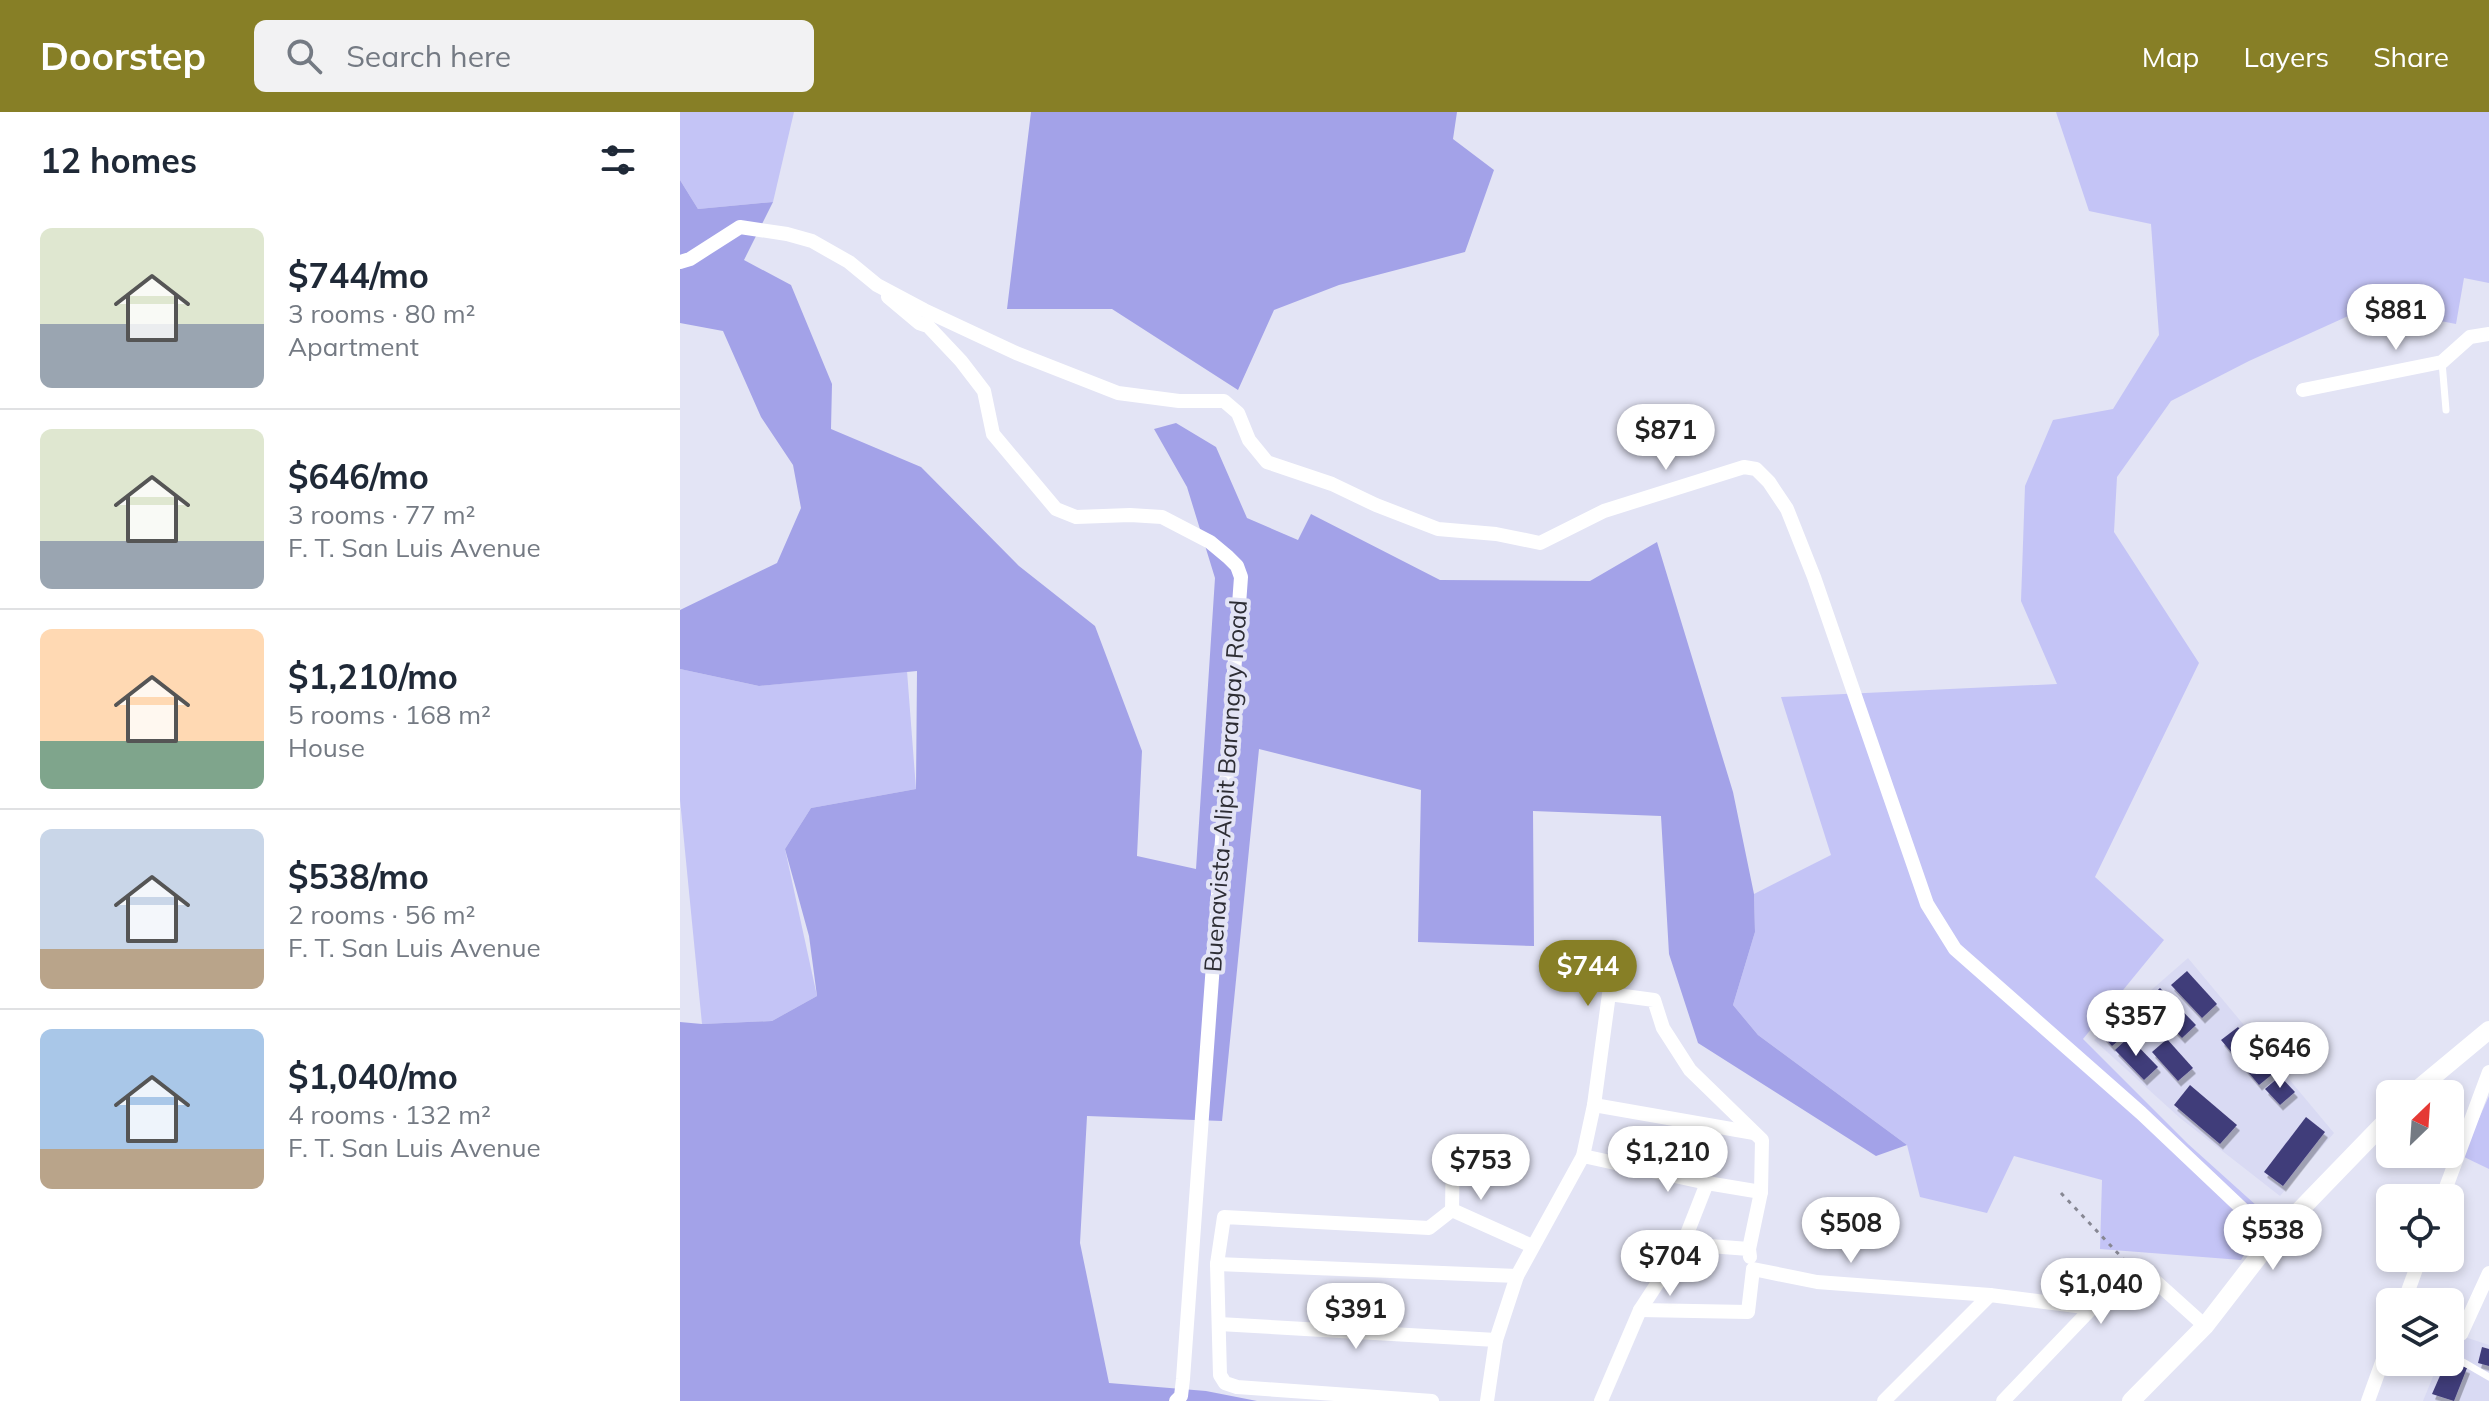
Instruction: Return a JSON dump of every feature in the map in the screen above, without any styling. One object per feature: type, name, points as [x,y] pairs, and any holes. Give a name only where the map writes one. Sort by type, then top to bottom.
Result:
[{"type":"main road","points":[[2429,1080],[2489,1030]]},
{"type":"main road","points":[[2131,1401],[2205,1326],[2273,1238],[2376,1131]]},
{"type":"street","points":[[685,260],[740,227],[812,241],[837,255],[877,285],[924,310],[1016,353],[1118,393],[1179,401],[1224,401],[1238,413],[1249,440],[1267,462],[1332,484],[1438,529],[1496,534],[1540,543],[1604,511],[1744,467],[1756,469],[1787,509],[1814,577],[1927,904],[1955,949],[2141,1113],[2273,1238]]},
{"type":"street","name":"Buenavista-Alipit Barangay Road","points":[[877,285],[902,310],[928,326],[961,361],[984,391],[993,434],[1056,509],[1076,517],[1162,517],[1210,542],[1237,566],[1241,577],[1183,1379],[1181,1396],[1176,1401]]},
{"type":"street","points":[[2303,390],[2442,362],[2470,337],[2489,334]]},
{"type":"street","points":[[1487,1401],[1496,1340],[1517,1276],[1583,1156],[1594,1105],[1609,994],[1654,1000],[1663,1028],[1690,1070],[1762,1140],[1761,1192],[1749,1249],[1753,1269],[1748,1312],[1640,1310]]},
{"type":"street","points":[[2447,1184],[2489,1072]]},
{"type":"street","points":[[1594,1105],[1754,1133]]},
{"type":"street","points":[[1452,1210],[1453,1144]]},
{"type":"street","points":[[1583,1156],[1761,1192]]},
{"type":"street","points":[[1601,1401],[1640,1310],[1683,1244],[1707,1183]]},
{"type":"street","points":[[1452,1210],[1532,1246]]},
{"type":"street","points":[[1432,1401],[1237,1387],[1225,1383],[1220,1375],[1217,1264],[1224,1217],[1429,1228],[1452,1210]]},
{"type":"street","points":[[1683,1244],[1749,1249]]},
{"type":"street","points":[[1217,1264],[1517,1276]]},
{"type":"street","points":[[1753,1269],[1817,1282],[1990,1295],[2092,1308]]},
{"type":"street","points":[[2003,1401],[2092,1308],[2137,1272],[2144,1271],[2205,1326]]},
{"type":"street","points":[[2464,1327],[2489,1273]]},
{"type":"street","points":[[1884,1401],[1990,1295]]},
{"type":"street","points":[[1219,1324],[1496,1340]]},
{"type":"street","points":[[2368,1401],[2377,1376]]},
{"type":"lane","points":[[2442,362],[2446,410]]},
{"type":"lane","points":[[2464,1363],[2489,1377]]},
{"type":"path","points":[[2061,1193],[2137,1272]]},
{"type":"shaded area","points":[[680,112],[794,112],[773,202],[698,209],[680,180]]},
{"type":"shaded area","points":[[1031,112],[1457,112],[1453,139],[1494,170],[1465,252],[1339,285],[1274,310],[1238,390],[1112,309],[1007,309]]},
{"type":"shaded area","points":[[2056,112],[2489,112],[2489,283],[2464,278],[2456,324],[2368,307],[2249,361],[2171,401],[2117,477],[2114,532],[2199,663],[2095,877],[2164,940],[2083,1039],[2188,1144],[2267,1215],[2241,1260],[2100,1249],[2102,1180],[2014,1156],[1987,1213],[1920,1197],[1907,1145],[1758,1035],[1733,1005],[1755,932],[1754,894],[1831,855],[1781,697],[2057,684],[2021,601],[2025,486],[2053,420],[2113,409],[2159,335],[2151,224],[2089,211]]},
{"type":"shaded area","points":[[680,180],[698,209],[773,202],[744,260],[791,285],[832,384],[831,429],[921,467],[1019,566],[1095,626],[1142,751],[1137,856],[1196,869],[1215,578],[1187,487],[1154,429],[1176,423],[1216,447],[1247,518],[1298,540],[1311,514],[1440,580],[1590,581],[1657,542],[1733,792],[1754,894],[1755,932],[1733,1005],[1758,1035],[1907,1145],[1876,1156],[1698,1043],[1669,954],[1661,816],[1533,811],[1534,946],[1418,942],[1421,790],[1259,749],[1222,1121],[1087,1116],[1080,1243],[1109,1383],[1206,1391],[1257,1401],[680,1401],[680,1022],[772,1021],[817,996],[809,936],[785,849],[811,808],[916,789],[917,671],[759,686],[680,669],[680,610],[777,563],[801,508],[793,465],[761,417],[723,331],[680,323]]},
{"type":"shaded area","points":[[680,669],[759,686],[907,671],[916,789],[811,808],[785,849],[817,996],[772,1021],[702,1024],[680,800]]},
{"type":"shaded area","points":[[2188,958],[2334,1133],[2280,1196],[2180,1118],[2094,1040]]},
{"type":"shaded area","points":[[2489,1096],[2489,1169],[2464,1157]]},
{"type":"shaded area","points":[[2464,1337],[2489,1345],[2489,1401],[2423,1401],[2433,1376],[2464,1376]]},
{"type":"building","points":[[2187,971],[2217,1004],[2202,1018],[2171,985]]},
{"type":"building","points":[[2160,988],[2196,1025],[2182,1038],[2146,1001]]},
{"type":"building","points":[[2132,1011],[2141,1022],[2112,1046],[2103,1036]]},
{"type":"building","points":[[2238,1027],[2275,1072],[2259,1085],[2221,1040]]},
{"type":"building","points":[[2129,1037],[2158,1067],[2144,1080],[2115,1050]]},
{"type":"building","points":[[2167,1039],[2193,1068],[2178,1081],[2152,1052]]},
{"type":"building","points":[[2280,1076],[2295,1092],[2280,1105],[2265,1089]]},
{"type":"building","points":[[2190,1085],[2237,1125],[2220,1144],[2174,1105]]},
{"type":"building","points":[[2306,1117],[2325,1132],[2283,1186],[2264,1172]]},
{"type":"building","points":[[2482,1347],[2489,1349],[2489,1366],[2478,1363]]},
{"type":"building","points":[[2440,1376],[2464,1376],[2454,1401],[2432,1394]]}]
